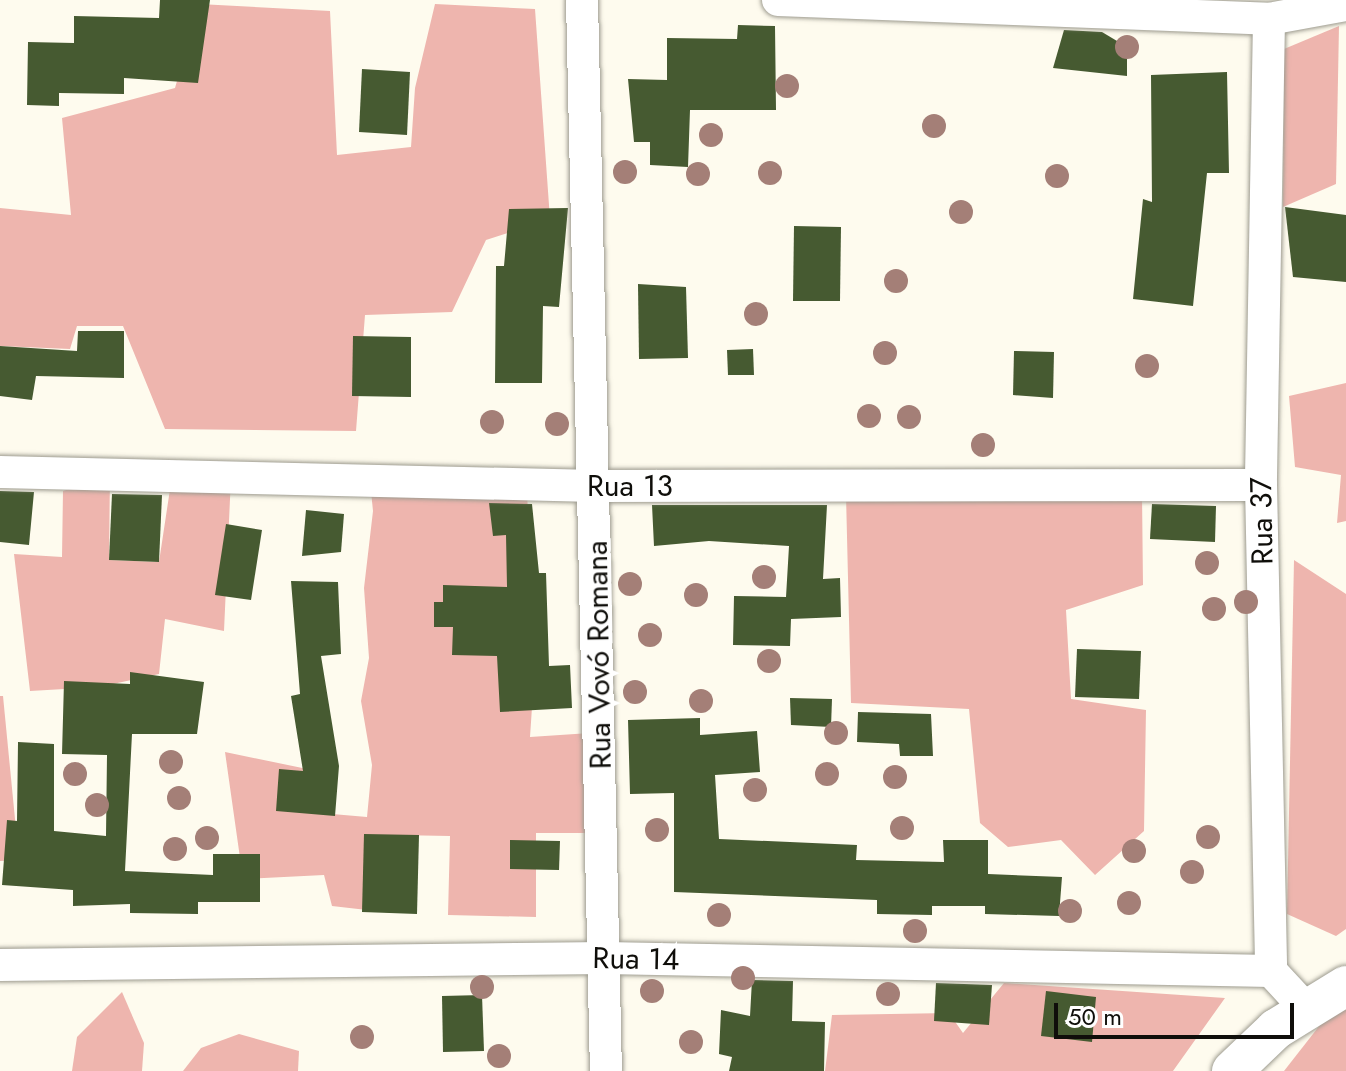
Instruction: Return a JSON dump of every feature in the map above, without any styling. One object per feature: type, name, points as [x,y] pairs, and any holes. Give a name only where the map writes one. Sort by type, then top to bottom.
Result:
[{"type":"street","name":"Rua Vovó Romana","points":[[582,0],[606,1071]]},
{"type":"street","points":[[778,0],[1269,19],[1346,5]]},
{"type":"street","name":"Rua 37","points":[[1269,19],[1261,485],[1271,971]]},
{"type":"street","name":"Rua 13","points":[[0,472],[595,486],[1261,485]]},
{"type":"street","name":"Rua 14","points":[[0,965],[605,958],[1271,971]]},
{"type":"street","points":[[1271,971],[1307,1010]]},
{"type":"street","points":[[1232,1071],[1253,1047],[1346,986]]},
{"type":"shaded area","points":[[199,4],[330,11],[337,155],[411,147],[415,88],[435,4],[535,9],[550,219],[486,240],[452,312],[365,315],[356,431],[165,429],[123,326],[77,326],[70,349],[0,346],[0,208],[71,215],[62,118],[175,88]]},
{"type":"shaded area","points":[[1339,26],[1336,184],[1283,207],[1284,49]]},
{"type":"shaded area","points":[[1346,383],[1346,521],[1337,523],[1341,475],[1295,467],[1289,396]]},
{"type":"shaded area","points":[[110,475],[109,560],[159,562],[172,476],[231,477],[224,631],[165,619],[159,674],[99,687],[30,691],[14,554],[62,557],[63,491]]},
{"type":"shaded area","points":[[370,481],[527,494],[536,648],[530,737],[590,733],[586,833],[536,833],[536,917],[448,915],[450,836],[395,835],[393,913],[332,906],[324,875],[243,879],[225,752],[312,770],[309,812],[367,817],[372,765],[361,701],[369,658],[364,588],[373,511]]},
{"type":"shaded area","points":[[1142,493],[1143,585],[1066,610],[1071,699],[1146,710],[1144,831],[1095,875],[1061,840],[1008,847],[980,823],[969,709],[851,703],[846,495]]},
{"type":"shaded area","points":[[1294,560],[1346,594],[1346,929],[1336,936],[1287,914]]},
{"type":"shaded area","points":[[0,696],[3,696],[19,860],[0,861]]},
{"type":"shaded area","points":[[1004,983],[1225,998],[1173,1071],[825,1071],[832,1015],[949,1013],[963,1033]]},
{"type":"shaded area","points":[[122,992],[144,1043],[142,1071],[72,1071],[77,1037]]},
{"type":"shaded area","points":[[1346,1008],[1346,1071],[1284,1071],[1320,1025]]},
{"type":"shaded area","points":[[239,1034],[299,1051],[298,1071],[183,1071],[201,1048]]},
{"type":"building","points":[[160,0],[210,0],[198,83],[124,78],[124,94],[59,93],[59,106],[27,105],[28,42],[74,43],[74,16],[159,18]]},
{"type":"building","points":[[738,25],[775,26],[776,110],[690,110],[688,167],[650,165],[650,142],[634,142],[628,79],[667,80],[667,38],[737,39]]},
{"type":"building","points":[[1064,30],[1102,32],[1127,47],[1127,76],[1053,68]]},
{"type":"building","points":[[362,69],[410,72],[407,135],[359,132]]},
{"type":"building","points":[[1227,72],[1229,173],[1207,173],[1193,306],[1133,299],[1143,199],[1152,202],[1151,75]]},
{"type":"building","points":[[1285,207],[1346,215],[1346,282],[1293,277]]},
{"type":"building","points":[[568,208],[559,307],[543,306],[542,383],[495,383],[496,266],[504,266],[509,209]]},
{"type":"building","points":[[794,226],[841,227],[840,301],[793,301]]},
{"type":"building","points":[[638,284],[686,287],[688,358],[639,359]]},
{"type":"building","points":[[78,331],[124,331],[124,378],[36,376],[32,400],[0,396],[0,346],[77,351]]},
{"type":"building","points":[[353,336],[411,337],[411,397],[352,396]]},
{"type":"building","points":[[753,349],[754,375],[728,375],[727,350]]},
{"type":"building","points":[[1014,351],[1054,352],[1053,398],[1013,395]]},
{"type":"building","points":[[0,491],[34,492],[29,545],[0,542]]},
{"type":"building","points":[[112,494],[162,495],[159,562],[109,560]]},
{"type":"building","points":[[489,503],[532,504],[539,573],[546,573],[549,666],[570,665],[572,708],[500,712],[497,656],[452,655],[453,627],[434,627],[434,602],[443,602],[443,585],[507,587],[506,535],[493,536]]},
{"type":"building","points":[[1152,504],[1216,506],[1215,542],[1150,539]]},
{"type":"building","points":[[652,505],[827,505],[823,579],[840,578],[841,617],[791,619],[790,646],[733,645],[734,596],[786,597],[789,546],[709,541],[654,546]]},
{"type":"building","points":[[306,510],[344,514],[341,552],[302,556]]},
{"type":"building","points":[[226,524],[262,530],[251,600],[215,595]]},
{"type":"building","points":[[291,581],[338,582],[341,654],[321,656],[339,766],[335,816],[276,811],[279,769],[303,771],[291,696],[300,694]]},
{"type":"building","points":[[1077,649],[1141,651],[1139,699],[1075,697]]},
{"type":"building","points":[[130,672],[204,682],[197,734],[132,734],[125,871],[213,875],[213,854],[260,854],[260,902],[198,902],[198,914],[130,913],[130,904],[73,906],[73,890],[2,885],[7,820],[17,821],[18,742],[54,744],[54,831],[106,836],[107,755],[62,754],[64,681],[130,684]]},
{"type":"building","points":[[790,698],[832,699],[831,727],[791,725]]},
{"type":"building","points":[[858,712],[931,714],[933,756],[900,756],[899,744],[857,742]]},
{"type":"building","points":[[700,718],[700,735],[757,731],[760,772],[715,775],[719,839],[857,845],[856,860],[944,862],[943,840],[988,840],[988,874],[1062,877],[1059,916],[985,914],[985,906],[932,906],[932,915],[877,914],[877,900],[674,892],[674,793],[630,794],[628,720]]},
{"type":"building","points":[[364,834],[419,835],[417,914],[362,912]]},
{"type":"building","points":[[510,840],[560,841],[559,870],[510,869]]},
{"type":"building","points":[[752,980],[793,981],[792,1021],[825,1022],[824,1071],[729,1071],[732,1057],[719,1054],[721,1010],[750,1016]]},
{"type":"building","points":[[936,983],[992,985],[989,1025],[934,1021]]},
{"type":"building","points":[[1046,991],[1096,997],[1092,1042],[1041,1036]]},
{"type":"building","points":[[482,995],[484,1051],[443,1052],[442,996]]}]
